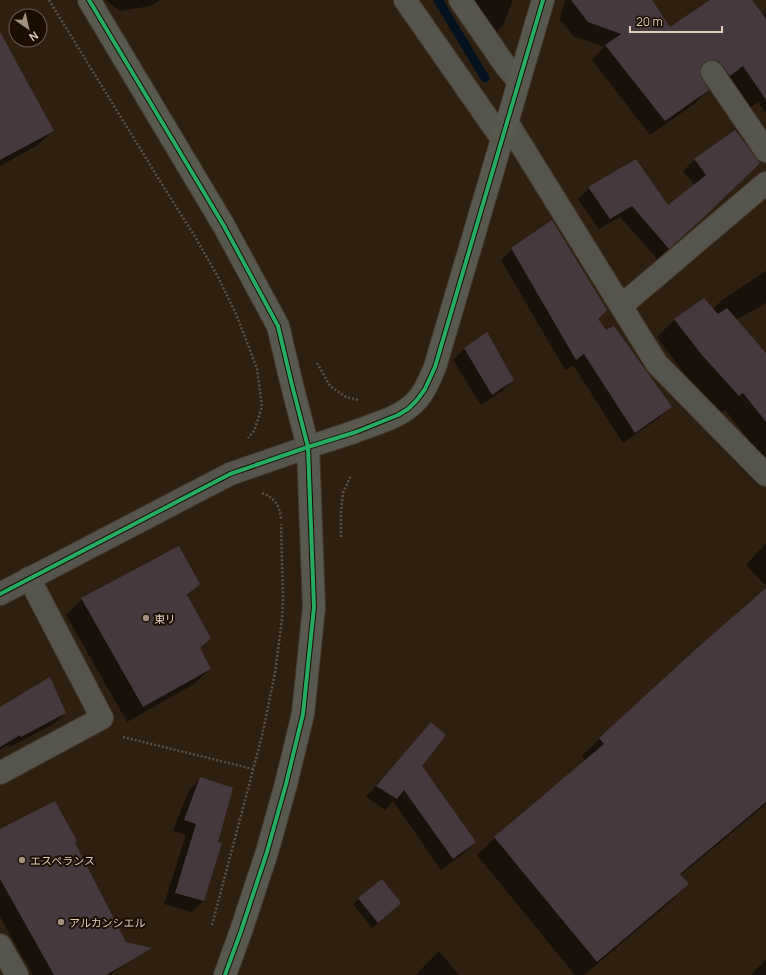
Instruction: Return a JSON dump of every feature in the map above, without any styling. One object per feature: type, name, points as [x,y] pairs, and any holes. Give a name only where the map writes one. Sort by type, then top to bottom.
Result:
[{"type":"street","points":[[89,0],[224,226],[278,326],[308,447],[314,607],[303,714],[286,784],[267,852],[225,975]]},
{"type":"street","points":[[405,0],[505,131],[621,306],[657,364],[766,475]]},
{"type":"street","points":[[460,0],[505,66],[519,82]]},
{"type":"street","points":[[0,594],[230,474],[356,432],[398,415],[417,400],[425,390],[435,367],[543,0]]},
{"type":"street","points":[[712,72],[766,151]]},
{"type":"street","points":[[621,306],[766,183]]},
{"type":"street","points":[[0,773],[102,718],[29,578]]},
{"type":"street","points":[[0,945],[17,975]]},
{"type":"path","points":[[49,0],[194,235],[217,275],[237,316],[257,369],[262,407],[254,431],[245,442]]},
{"type":"path","points":[[314,357],[330,386],[346,397],[365,401]]},
{"type":"path","points":[[212,927],[262,736],[275,673],[282,626],[282,527],[280,511],[277,503],[272,498],[257,491]]},
{"type":"path","points":[[102,718],[110,734],[253,768]]},
{"type":"building","points":[[571,0],[652,0],[670,27],[710,0],[752,0],[766,19],[766,100],[743,66],[730,76],[718,61],[711,60],[705,62],[701,67],[700,73],[709,90],[665,121],[605,45],[621,34],[588,22]]},
{"type":"building","points":[[0,32],[54,131],[0,160]]},
{"type":"building","points":[[735,130],[760,163],[669,249],[632,206],[610,219],[588,187],[636,159],[668,205],[706,175],[694,159]]},
{"type":"building","points":[[552,220],[607,310],[598,319],[606,330],[614,326],[672,407],[635,433],[584,354],[576,360],[511,248]]},
{"type":"building","points":[[704,298],[718,314],[727,308],[766,353],[766,422],[743,393],[739,396],[701,354],[674,319]]},
{"type":"building","points":[[487,332],[514,380],[492,395],[464,348]]},
{"type":"building","name":"東リ","points":[[179,546],[200,584],[187,595],[211,638],[200,648],[211,669],[143,707],[81,598]]},
{"type":"building","points":[[766,588],[766,802],[680,874],[689,884],[597,962],[494,837],[604,744],[599,738],[695,650]]},
{"type":"building","points":[[50,677],[66,713],[21,737],[20,735],[0,747],[0,707]]},
{"type":"building","points":[[431,722],[446,735],[422,766],[476,842],[453,859],[404,790],[397,799],[376,786]]},
{"type":"building","points":[[200,777],[233,788],[218,842],[222,843],[204,901],[175,893],[196,824],[184,820]]},
{"type":"building","points":[[55,801],[77,841],[75,843],[126,942],[152,948],[106,975],[54,975],[0,879],[0,829]]},
{"type":"building","points":[[382,879],[401,903],[378,923],[358,898]]},
{"type":"waterway","points":[[438,0],[485,78]]},
{"type":"cycle path","points":[[89,0],[224,226],[278,326],[308,447],[314,607],[303,714],[286,784],[267,852],[225,975]]},
{"type":"cycle path","points":[[0,594],[230,474],[356,432],[398,415],[408,409],[417,400],[425,389],[435,367],[543,0]]},
{"type":"place","name":"東リ","points":[[146,618]]},
{"type":"place","name":"エスペランス","points":[[22,860]]},
{"type":"place","name":"アルカンシエル","points":[[61,922]]}]
